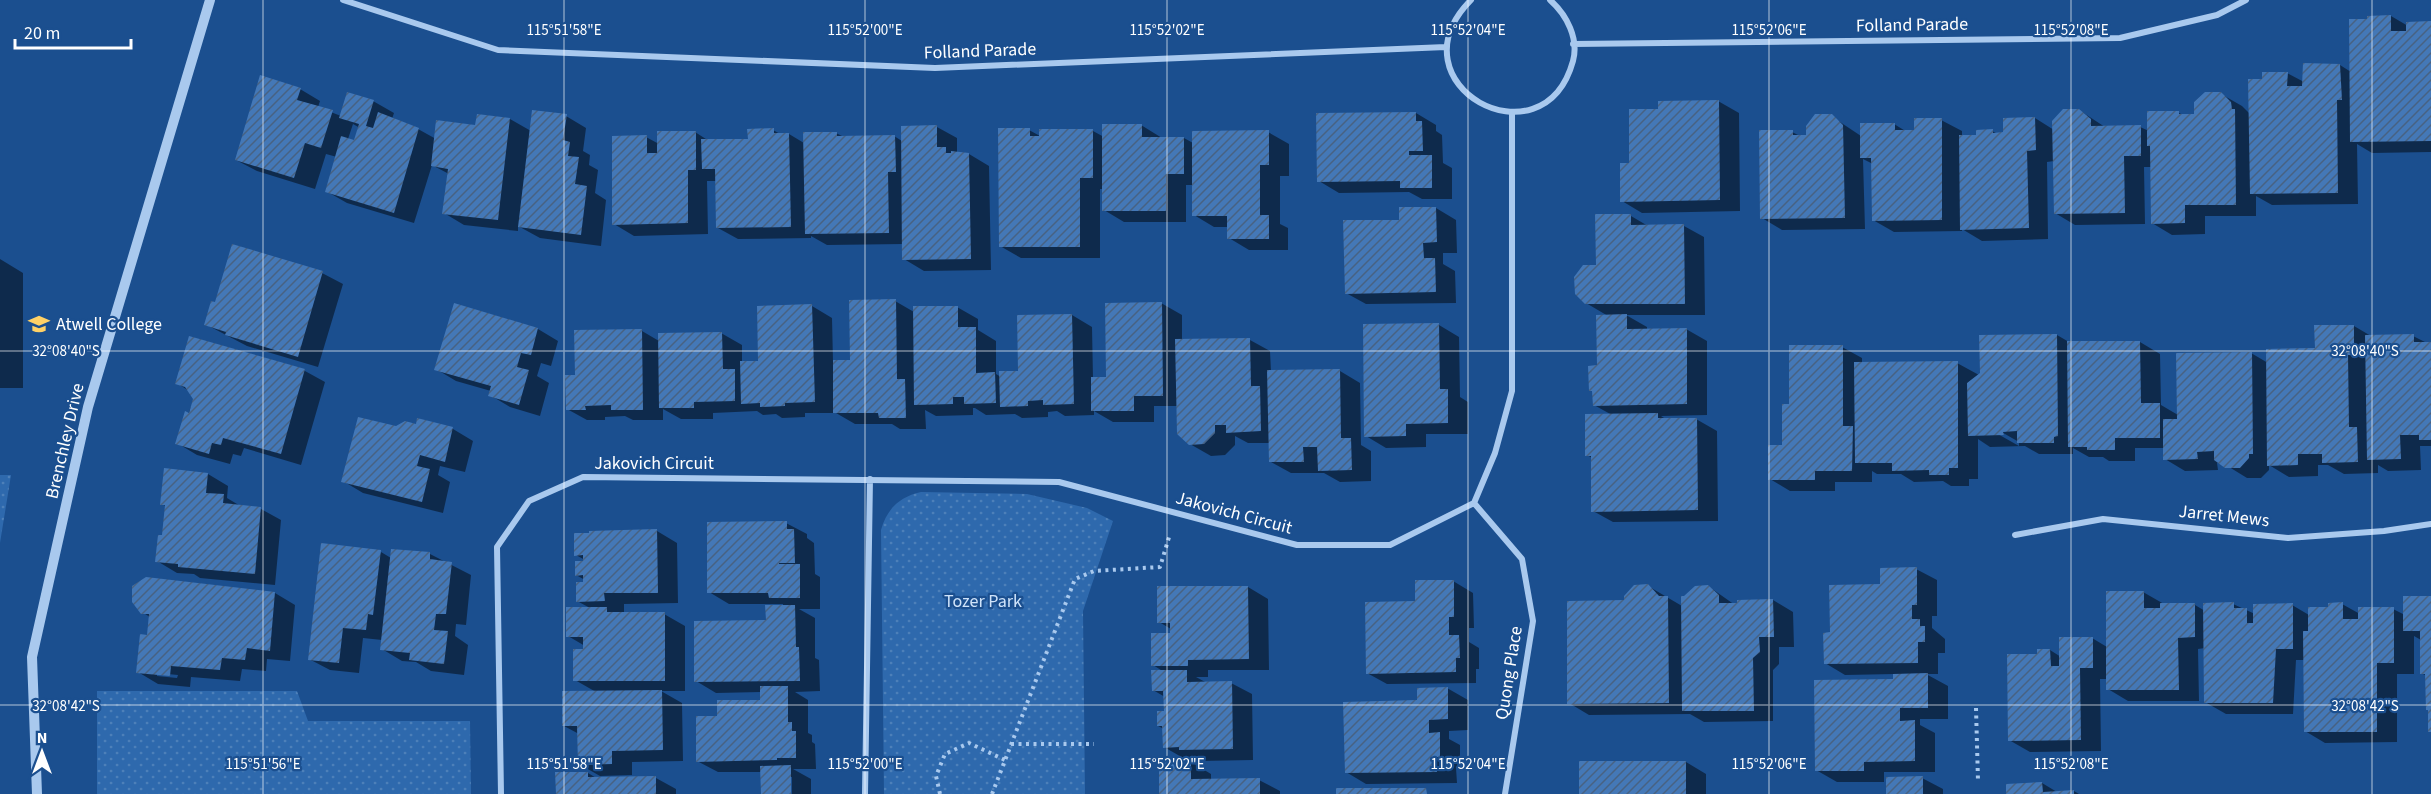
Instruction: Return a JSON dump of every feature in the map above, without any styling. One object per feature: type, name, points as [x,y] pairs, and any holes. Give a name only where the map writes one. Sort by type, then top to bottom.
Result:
[{"type":"street","name":"Brenchley Drive","points":[[37,794],[32,657],[88,407],[210,0]]},
{"type":"street","name":"Folland Parade","points":[[343,0],[498,50],[936,68],[1446,47]]},
{"type":"street","points":[[1471,0],[1458,12],[1449,32],[1446,47],[1450,70],[1461,90],[1478,104],[1498,112],[1535,108],[1553,96],[1568,79],[1574,58],[1571,28],[1560,9],[1550,0]]},
{"type":"street","name":"Folland Parade","points":[[1573,44],[2120,38],[2217,15],[2246,0]]},
{"type":"street","points":[[1474,503],[1495,453],[1512,391],[1512,112]]},
{"type":"street","name":"Jakovich Circuit","points":[[501,794],[497,547],[529,501],[583,477],[1059,482],[1297,545],[1390,545],[1474,503]]},
{"type":"street","points":[[865,794],[870,479]]},
{"type":"street","name":"Quong Place","points":[[1474,503],[1522,559],[1533,621],[1505,794]]},
{"type":"street","name":"Jarret Mews","points":[[2015,535],[2103,519],[2288,538],[2384,531],[2431,524]]},
{"type":"path","points":[[992,794],[1076,579],[1094,571],[1160,567],[1176,513]]},
{"type":"path","points":[[1976,708],[1978,781]]},
{"type":"path","points":[[940,794],[936,776],[945,754],[969,743],[1005,760]]},
{"type":"path","points":[[1011,744],[1094,744]]},
{"type":"green space","points":[[0,475],[11,475],[0,543]]},
{"type":"green space","name":"Tozer Park","points":[[921,492],[1027,494],[1087,508],[1113,521],[1083,611],[1085,794],[884,794],[881,530],[890,510],[895,505],[906,497]]},
{"type":"green space","points":[[97,691],[297,691],[308,721],[470,721],[471,794],[97,794]]},
{"type":"building","points":[[2391,15],[2391,31],[2406,31],[2406,22],[2431,21],[2431,141],[2350,142],[2349,19]]},
{"type":"building","points":[[2303,63],[2340,64],[2342,100],[2337,100],[2338,193],[2250,194],[2248,79],[2262,79],[2262,72],[2288,72],[2287,86],[2302,86]]},
{"type":"building","points":[[260,75],[301,88],[297,100],[333,110],[321,148],[305,143],[294,178],[235,160]]},
{"type":"building","points":[[347,92],[374,100],[366,126],[373,128],[378,112],[419,128],[394,213],[325,192],[341,136],[354,140],[359,124],[339,118]]},
{"type":"building","points":[[2205,92],[2221,92],[2231,102],[2232,109],[2235,109],[2236,205],[2185,205],[2185,223],[2151,224],[2147,111],[2179,111],[2179,114],[2194,114],[2194,102]]},
{"type":"building","points":[[1719,100],[1720,200],[1620,202],[1620,163],[1629,163],[1629,109],[1658,109],[1658,101]]},
{"type":"building","points":[[2063,109],[2079,109],[2091,119],[2091,126],[2141,125],[2141,156],[2124,156],[2125,213],[2054,214],[2052,121]]},
{"type":"building","points":[[532,110],[567,114],[563,140],[570,142],[568,156],[579,157],[575,184],[587,186],[581,235],[518,227]]},
{"type":"building","points":[[1416,112],[1416,121],[1422,121],[1423,151],[1409,151],[1409,155],[1432,155],[1432,188],[1400,188],[1400,181],[1317,182],[1316,113]]},
{"type":"building","points":[[477,114],[510,118],[498,220],[442,214],[448,169],[431,166],[436,120],[475,125]]},
{"type":"building","points":[[1815,114],[1832,114],[1843,125],[1845,218],[1760,219],[1759,130],[1793,130],[1793,135],[1806,135],[1806,126]]},
{"type":"building","points":[[2035,117],[2036,150],[2027,151],[2029,228],[1960,230],[1959,135],[1976,135],[1976,130],[1993,129],[1993,133],[2003,132],[2003,118]]},
{"type":"building","points":[[1914,118],[1942,118],[1942,220],[1872,221],[1871,158],[1860,158],[1860,123],[1895,123],[1895,130],[1914,130]]},
{"type":"building","points":[[1102,124],[1142,124],[1142,137],[1184,137],[1184,174],[1166,174],[1166,211],[1102,211]]},
{"type":"building","points":[[937,125],[937,147],[946,147],[946,153],[951,153],[951,151],[969,153],[971,259],[902,260],[901,126]]},
{"type":"building","points":[[774,128],[774,133],[789,133],[791,227],[716,228],[715,169],[702,169],[701,139],[748,139],[747,129]]},
{"type":"building","points":[[998,128],[1030,128],[1030,136],[1039,136],[1039,129],[1093,129],[1093,178],[1080,178],[1080,247],[999,247]]},
{"type":"building","points":[[1269,130],[1269,165],[1260,165],[1260,215],[1269,215],[1269,239],[1227,239],[1227,216],[1192,216],[1192,131]]},
{"type":"building","points":[[657,131],[696,131],[696,170],[688,170],[688,223],[612,225],[612,136],[647,135],[647,153],[657,153]]},
{"type":"building","points":[[803,132],[837,132],[837,136],[895,135],[896,172],[888,172],[889,233],[805,234]]},
{"type":"building","points":[[1399,207],[1436,207],[1437,242],[1423,243],[1424,258],[1435,258],[1436,292],[1345,294],[1343,220],[1399,220]]},
{"type":"building","points":[[1595,214],[1631,214],[1631,225],[1684,224],[1685,304],[1585,304],[1575,294],[1574,277],[1583,265],[1596,265]]},
{"type":"building","points":[[232,244],[323,271],[298,357],[225,335],[226,332],[204,325],[211,301],[215,302]]},
{"type":"building","points":[[896,299],[897,379],[905,379],[906,418],[879,418],[878,413],[833,413],[833,360],[850,360],[849,300]]},
{"type":"building","points":[[1162,302],[1163,396],[1134,396],[1134,411],[1091,411],[1091,377],[1106,377],[1105,303]]},
{"type":"building","points":[[454,303],[538,328],[531,355],[521,353],[517,367],[529,370],[519,405],[488,396],[491,386],[434,370]]},
{"type":"building","points":[[812,304],[815,402],[760,407],[760,403],[741,404],[740,361],[758,361],[757,306]]},
{"type":"building","points":[[913,306],[958,306],[958,327],[976,327],[976,373],[995,372],[996,403],[964,404],[964,397],[953,397],[953,404],[914,405]]},
{"type":"building","points":[[1072,314],[1074,404],[1043,405],[1043,400],[1028,401],[1028,406],[1000,407],[999,371],[1018,371],[1017,315]]},
{"type":"building","points":[[1627,314],[1627,329],[1687,328],[1687,404],[1593,406],[1592,391],[1589,391],[1588,366],[1597,365],[1596,315]]},
{"type":"building","points":[[1439,323],[1440,389],[1448,389],[1448,423],[1406,424],[1406,436],[1364,437],[1363,324]]},
{"type":"building","points":[[2314,325],[2354,325],[2354,355],[2348,355],[2349,427],[2357,427],[2358,462],[2322,463],[2322,454],[2298,454],[2298,465],[2267,466],[2266,349],[2315,348]]},
{"type":"building","points":[[642,329],[643,410],[611,410],[611,405],[585,406],[586,410],[566,410],[565,375],[575,375],[574,330]]},
{"type":"building","points":[[722,332],[723,369],[735,369],[735,401],[694,402],[694,408],[659,408],[658,333]]},
{"type":"building","points":[[2057,334],[2058,436],[2054,437],[2054,443],[2017,443],[2017,431],[2003,432],[2004,435],[1968,436],[1967,383],[1980,373],[1979,335]]},
{"type":"building","points":[[2414,334],[2414,342],[2431,342],[2431,440],[2419,440],[2419,435],[2400,435],[2401,459],[2367,460],[2365,335]]},
{"type":"building","points":[[189,336],[305,369],[281,454],[223,438],[221,445],[212,443],[209,454],[175,444],[185,411],[189,413],[193,399],[185,387],[175,384]]},
{"type":"building","points":[[1250,338],[1251,386],[1260,386],[1261,431],[1226,433],[1226,425],[1215,425],[1215,433],[1204,444],[1189,445],[1177,434],[1175,339]]},
{"type":"building","points":[[2067,341],[2140,341],[2141,403],[2160,403],[2160,438],[2115,438],[2115,450],[2068,447]]},
{"type":"building","points":[[1789,345],[1843,345],[1843,426],[1853,426],[1852,471],[1815,471],[1815,480],[1768,480],[1768,445],[1782,445],[1782,404],[1789,404]]},
{"type":"building","points":[[2252,352],[2253,454],[2249,454],[2249,458],[2240,468],[2225,468],[2214,460],[2214,451],[2197,452],[2198,459],[2163,460],[2163,419],[2177,419],[2176,353]]},
{"type":"building","points":[[1958,361],[1958,468],[1949,468],[1949,475],[1929,475],[1929,470],[1892,471],[1892,463],[1855,463],[1854,362]]},
{"type":"building","points":[[1340,369],[1341,438],[1351,438],[1352,470],[1318,471],[1317,447],[1303,447],[1304,462],[1269,462],[1267,370]]},
{"type":"building","points":[[1658,413],[1658,418],[1697,418],[1698,510],[1591,512],[1591,456],[1585,456],[1585,414]]},
{"type":"building","points":[[358,417],[396,426],[405,421],[416,424],[417,418],[453,427],[445,462],[420,455],[417,466],[430,469],[422,502],[341,482]]},
{"type":"building","points":[[164,468],[208,473],[206,493],[224,494],[223,503],[261,507],[255,574],[178,567],[178,564],[155,562],[158,535],[162,535],[165,505],[160,505]]},
{"type":"building","points":[[787,521],[787,529],[794,529],[795,563],[779,564],[800,564],[800,598],[769,598],[768,593],[707,593],[707,522]]},
{"type":"building","points":[[657,529],[658,593],[604,593],[605,601],[576,602],[576,582],[583,582],[583,575],[575,576],[575,561],[583,561],[583,555],[574,556],[574,533]]},
{"type":"building","points":[[321,543],[381,550],[373,615],[368,614],[366,630],[343,628],[339,663],[308,660]]},
{"type":"building","points":[[391,549],[430,552],[430,559],[452,562],[446,614],[436,614],[434,630],[448,631],[444,664],[409,660],[410,653],[380,650]]},
{"type":"building","points":[[1917,567],[1917,605],[1912,605],[1912,619],[1920,619],[1920,626],[1925,626],[1925,642],[1918,642],[1918,663],[1824,664],[1823,633],[1830,632],[1829,585],[1880,584],[1880,568]]},
{"type":"building","points":[[146,577],[275,592],[270,651],[247,648],[245,660],[222,658],[220,670],[171,666],[170,676],[136,673],[140,634],[147,635],[149,614],[141,614],[132,602],[132,586]]},
{"type":"building","points":[[1415,580],[1454,580],[1454,617],[1449,617],[1449,635],[1459,635],[1460,658],[1456,658],[1456,672],[1366,674],[1365,602],[1415,601]]},
{"type":"building","points":[[1648,584],[1659,596],[1668,596],[1669,703],[1567,704],[1567,601],[1624,600],[1624,596],[1634,585]]},
{"type":"building","points":[[1708,585],[1719,595],[1719,603],[1773,599],[1774,637],[1759,637],[1760,652],[1753,658],[1754,711],[1682,711],[1681,596],[1695,586]]},
{"type":"building","points":[[1157,586],[1248,586],[1249,659],[1188,660],[1188,666],[1151,666],[1151,633],[1170,633],[1170,623],[1157,623]]},
{"type":"building","points":[[2106,591],[2144,591],[2144,608],[2160,608],[2160,603],[2195,603],[2195,637],[2178,638],[2179,690],[2106,690]]},
{"type":"building","points":[[2403,596],[2431,596],[2431,732],[2428,732],[2425,674],[2420,674],[2420,631],[2403,631]]},
{"type":"building","points":[[2234,602],[2234,608],[2247,608],[2247,623],[2253,623],[2253,604],[2293,603],[2293,649],[2276,649],[2273,703],[2204,703],[2203,603]]},
{"type":"building","points":[[2343,602],[2343,619],[2358,619],[2358,607],[2394,607],[2394,663],[2377,663],[2377,732],[2304,732],[2303,631],[2308,631],[2308,607],[2328,607],[2328,603]]},
{"type":"building","points":[[765,605],[795,605],[800,681],[694,682],[694,621],[766,620]]},
{"type":"building","points":[[566,607],[607,607],[607,612],[665,612],[665,681],[573,681],[573,649],[583,649],[583,637],[566,637]]},
{"type":"building","points":[[2059,637],[2093,637],[2093,668],[2080,668],[2081,740],[2008,741],[2007,654],[2037,654],[2037,649],[2050,649],[2051,666],[2059,666]]},
{"type":"building","points":[[1151,670],[1187,670],[1187,682],[1232,681],[1233,749],[1163,748],[1162,726],[1157,726],[1157,711],[1164,711],[1163,691],[1152,691]]},
{"type":"building","points":[[1928,673],[1928,708],[1900,708],[1900,721],[1915,720],[1915,761],[1864,762],[1864,771],[1815,771],[1814,680],[1893,679],[1893,674]]},
{"type":"building","points":[[760,686],[788,686],[788,722],[792,722],[792,731],[796,731],[796,758],[696,762],[696,716],[717,716],[717,700],[760,700]]},
{"type":"building","points":[[1448,687],[1448,719],[1429,720],[1429,733],[1440,732],[1440,757],[1436,757],[1437,772],[1345,773],[1343,702],[1417,700],[1417,688]]},
{"type":"building","points":[[662,690],[663,750],[612,751],[612,764],[578,765],[577,726],[562,726],[562,691]]},
{"type":"building","points":[[1159,761],[1191,761],[1191,779],[1260,778],[1260,794],[1159,794]]},
{"type":"building","points":[[1579,761],[1686,761],[1686,794],[1579,794]]},
{"type":"building","points":[[791,765],[791,794],[761,794],[760,766]]},
{"type":"building","points":[[555,772],[588,772],[588,777],[656,776],[656,794],[556,794]]},
{"type":"building","points":[[1923,776],[1923,794],[1886,794],[1886,777]]},
{"type":"building","points":[[2042,782],[2043,792],[2074,790],[2074,794],[2006,794],[2006,784]]},
{"type":"building","points":[[1336,788],[1426,788],[1427,794],[1336,794]]},
{"type":"place","name":"Atwell College","points":[[39,324]]}]
